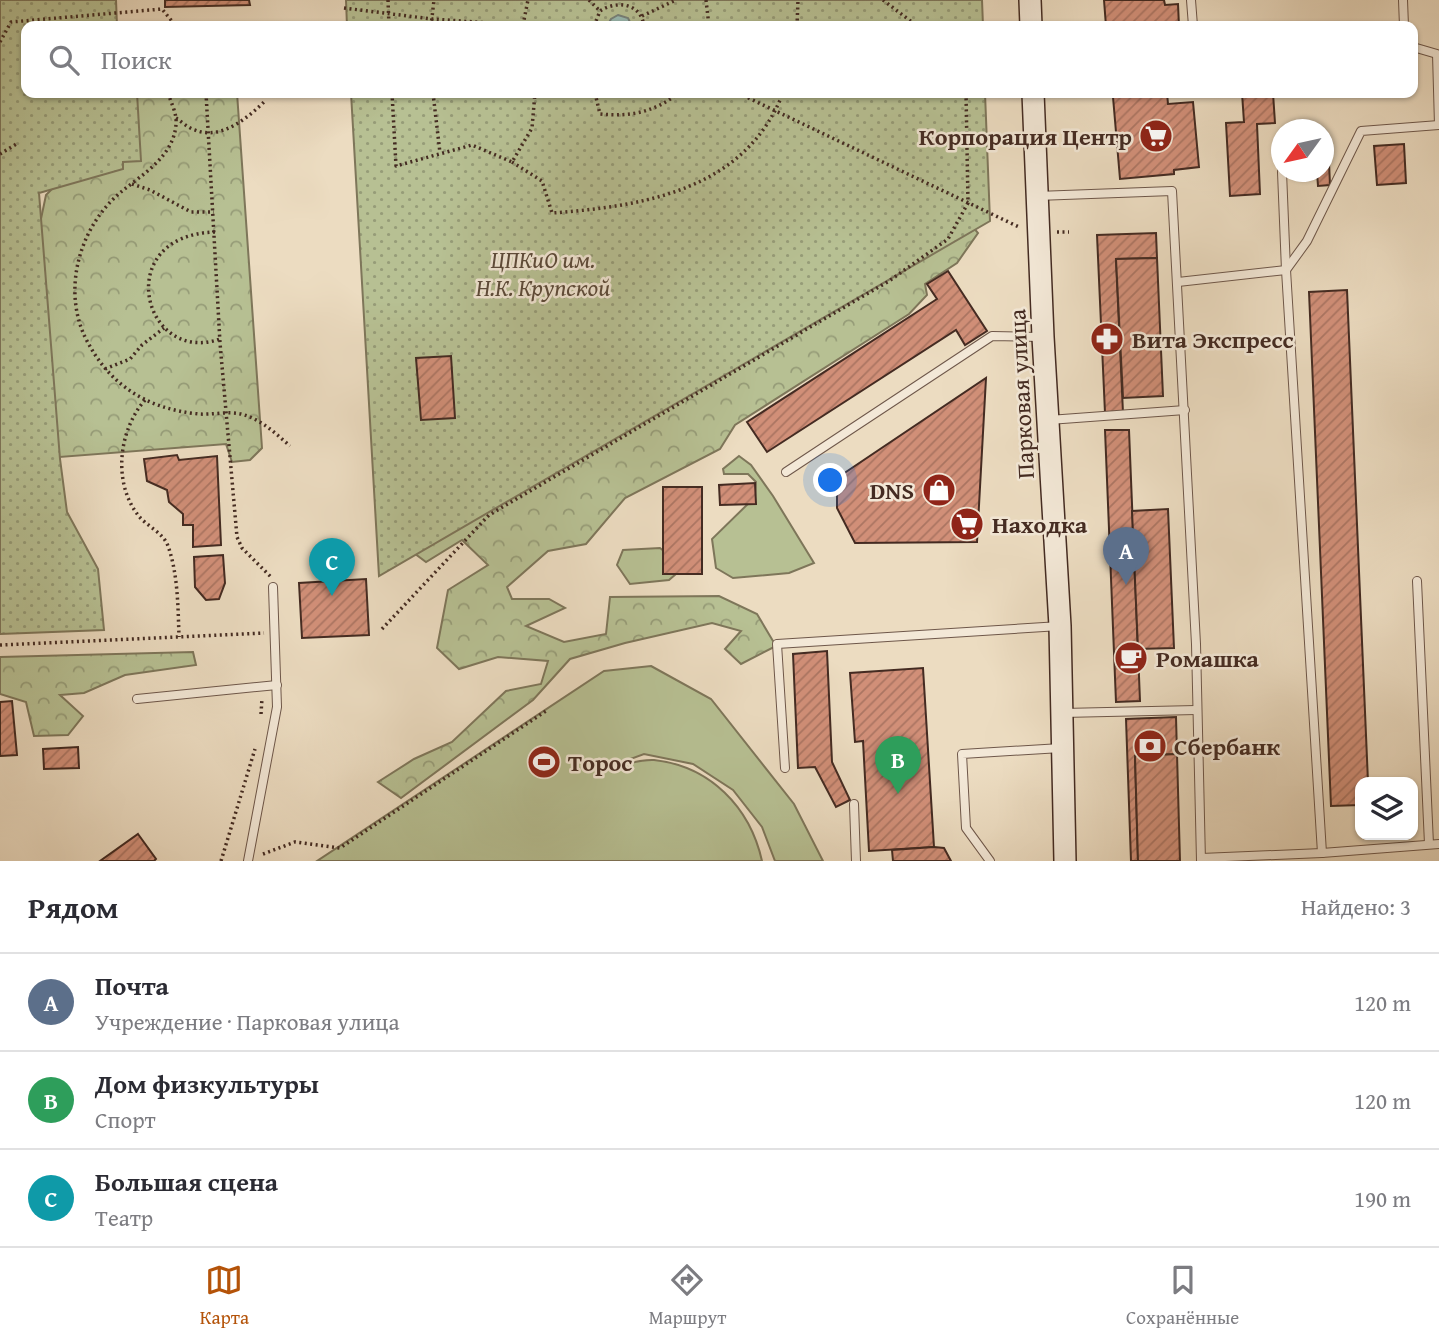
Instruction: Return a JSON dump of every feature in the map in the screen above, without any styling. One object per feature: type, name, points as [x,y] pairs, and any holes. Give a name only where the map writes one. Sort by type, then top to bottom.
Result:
[{"type":"main road","points":[[1030,0],[1031,21]]},
{"type":"main road","name":"Парковая улица","points":[[1033,98],[1043,337],[1060,626],[1065,861]]},
{"type":"lane","points":[[1191,0],[1193,21]]},
{"type":"lane","points":[[1403,0],[1404,21]]},
{"type":"lane","points":[[1178,282],[1286,270],[1307,241],[1361,131],[1439,125],[1438,54],[1418,48]]},
{"type":"lane","points":[[1282,182],[1322,853]]},
{"type":"lane","points":[[1038,196],[1172,191],[1196,644],[1201,860],[1439,844]]},
{"type":"lane","points":[[786,472],[992,336],[1043,337]]},
{"type":"lane","points":[[1048,420],[1185,410]]},
{"type":"lane","points":[[1417,581],[1429,844]]},
{"type":"lane","points":[[248,860],[277,707],[274,587]]},
{"type":"lane","points":[[785,768],[777,644],[1060,626]]},
{"type":"lane","points":[[137,699],[277,685]]},
{"type":"lane","points":[[1060,713],[1196,710]]},
{"type":"lane","points":[[990,861],[965,828],[962,754],[1061,748]]},
{"type":"lane","points":[[854,804],[856,861]]},
{"type":"path","points":[[388,0],[389,21]]},
{"type":"path","points":[[432,19],[434,0]]},
{"type":"path","points":[[524,21],[528,0]]},
{"type":"path","points":[[589,0],[600,11]]},
{"type":"path","points":[[642,16],[676,0]]},
{"type":"path","points":[[706,0],[708,21]]},
{"type":"path","points":[[797,21],[798,0]]},
{"type":"path","points":[[883,0],[910,21]]},
{"type":"path","points":[[596,21],[600,11],[615,1],[631,5],[642,16],[643,21]]},
{"type":"path","points":[[344,8],[458,21]]},
{"type":"path","points":[[0,42],[11,22],[162,9],[172,21]]},
{"type":"path","points":[[170,98],[176,118],[173,137],[166,152],[98,215],[88,233],[77,266],[75,295],[83,332],[105,369],[122,386],[154,406],[187,413],[241,414],[262,423],[290,446]]},
{"type":"path","points":[[206,98],[220,339],[237,537],[242,548],[273,579],[274,587]]},
{"type":"path","points":[[392,98],[396,166],[472,145],[512,162],[542,181],[552,213],[646,201],[694,186],[729,164],[758,139],[781,98]]},
{"type":"path","points":[[434,98],[440,153]]},
{"type":"path","points":[[512,162],[532,128],[535,98]]},
{"type":"path","points":[[596,98],[600,114],[623,116],[637,115],[659,107],[672,98]]},
{"type":"path","points":[[749,98],[1024,230],[1069,232]]},
{"type":"path","points":[[382,629],[489,515],[889,281],[948,239],[968,203],[966,98]]},
{"type":"path","points":[[176,118],[195,130],[221,131],[232,127],[266,100]]},
{"type":"path","points":[[0,154],[18,143]]},
{"type":"path","points":[[132,184],[150,190],[191,212],[214,212]]},
{"type":"path","points":[[215,232],[186,236],[174,241],[156,259],[148,284],[149,298],[157,318],[171,334],[194,342],[205,343],[220,339]]},
{"type":"path","points":[[105,369],[130,359],[142,345],[164,328]]},
{"type":"path","points":[[145,400],[137,409],[123,448],[123,486],[127,499],[140,519],[167,543],[178,600],[179,637]]},
{"type":"path","points":[[0,645],[276,632]]},
{"type":"path","points":[[261,720],[263,687]]},
{"type":"path","points":[[248,860],[295,842],[340,848],[546,711]]},
{"type":"path","points":[[221,861],[256,744]]},
{"type":"green space","points":[[0,0],[116,0],[117,21],[21,21],[21,98],[137,98],[141,161],[123,162],[123,169],[39,193],[60,459],[67,512],[98,569],[104,630],[0,634]]},
{"type":"green space","points":[[346,0],[982,0],[983,21],[347,21]]},
{"type":"green space","points":[[108,98],[237,98],[262,448],[250,460],[232,462],[226,444],[47,458],[38,233],[46,195],[69,172]]},
{"type":"green space","name":"ЦПКиО им. Н.К. Крупской","points":[[351,98],[985,98],[990,221],[379,576]]},
{"type":"green space","points":[[958,209],[978,233],[957,263],[925,284],[927,295],[909,314],[735,425],[720,449],[625,498],[586,544],[548,551],[507,587],[512,599],[549,599],[565,608],[526,626],[564,642],[606,634],[610,597],[719,596],[757,614],[776,646],[741,664],[725,649],[741,631],[712,623],[570,659],[533,700],[401,798],[378,782],[414,759],[452,742],[506,691],[541,684],[548,661],[498,657],[459,669],[437,648],[448,590],[488,565],[462,540],[426,562],[402,544]]},
{"type":"green space","points":[[739,456],[751,465],[773,496],[814,563],[789,573],[733,578],[716,568],[712,539],[755,497],[756,482],[748,474],[724,474],[723,469]]},
{"type":"green space","points":[[660,548],[684,567],[669,580],[630,584],[617,565],[623,550]]},
{"type":"green space","points":[[193,652],[196,665],[125,675],[84,693],[60,695],[83,716],[68,735],[34,736],[26,702],[0,694],[0,657]]},
{"type":"green space","name":"Торос","points":[[651,666],[711,699],[794,804],[823,861],[775,861],[762,827],[733,790],[693,764],[644,754],[606,768],[654,760],[674,764],[710,780],[724,792],[748,823],[762,861],[317,861],[604,671]]},
{"type":"water","points":[[618,15],[630,21],[610,21]]},
{"type":"building","points":[[165,0],[249,0],[250,5],[165,7]]},
{"type":"building","points":[[1104,0],[1164,0],[1165,5],[1178,4],[1179,21],[1106,21]]},
{"type":"building","name":"Корпорация Центр","points":[[1113,98],[1167,98],[1168,104],[1193,102],[1199,167],[1174,170],[1174,174],[1120,179]]},
{"type":"building","points":[[1242,98],[1273,98],[1275,119],[1271,119],[1271,123],[1257,124],[1260,194],[1230,196],[1226,123],[1244,122]]},
{"type":"building","points":[[1404,144],[1406,183],[1377,185],[1374,146]]},
{"type":"building","points":[[1318,182],[1330,182],[1330,185],[1318,186]]},
{"type":"building","points":[[1156,233],[1157,258],[1116,259],[1123,413],[1105,413],[1097,235]]},
{"type":"building","points":[[1157,258],[1163,396],[1123,398],[1116,259]]},
{"type":"building","points":[[948,271],[987,331],[965,345],[956,330],[767,452],[747,422],[937,299],[927,284]]},
{"type":"building","points":[[1347,290],[1368,777],[1355,777],[1355,805],[1331,806],[1309,292]]},
{"type":"building","points":[[451,356],[455,418],[421,420],[416,358]]},
{"type":"building","points":[[986,378],[977,542],[855,543],[837,508],[837,478]]},
{"type":"building","points":[[1105,430],[1129,430],[1140,701],[1116,702]]},
{"type":"building","points":[[177,455],[179,460],[217,456],[221,545],[193,547],[193,525],[183,525],[183,514],[169,502],[167,490],[147,481],[144,459]]},
{"type":"building","points":[[755,483],[756,504],[720,505],[719,485]]},
{"type":"building","points":[[663,487],[702,487],[702,574],[663,574]]},
{"type":"building","points":[[1168,509],[1174,648],[1138,649],[1132,511]]},
{"type":"building","points":[[223,555],[225,583],[219,599],[206,600],[195,587],[194,557]]},
{"type":"building","points":[[366,579],[369,635],[302,638],[299,583]]},
{"type":"building","points":[[827,651],[832,762],[850,800],[836,807],[815,767],[798,768],[793,654]]},
{"type":"building","points":[[923,668],[934,847],[869,851],[863,741],[855,742],[850,673]]},
{"type":"building","points":[[12,701],[17,755],[0,756],[0,702]]},
{"type":"building","points":[[1176,717],[1177,754],[1135,756],[1138,861],[1131,861],[1126,719]]},
{"type":"building","points":[[78,747],[79,768],[44,769],[43,749]]},
{"type":"building","points":[[1177,754],[1180,861],[1138,861],[1135,756]]},
{"type":"building","points":[[138,834],[156,859],[154,861],[100,861]]},
{"type":"building","points":[[944,848],[951,861],[893,861],[892,850]]},
{"type":"place","name":"Корпорация Центр","points":[[1156,136]]},
{"type":"place","name":"Вита Экспресс","points":[[1107,339]]},
{"type":"place","name":"DNS","points":[[939,490]]},
{"type":"place","name":"Находка","points":[[967,524]]},
{"type":"place","name":"Почта","points":[[1126,585]]},
{"type":"place","name":"Большая сцена","points":[[332,596]]},
{"type":"place","name":"Ромашка","points":[[1131,658]]},
{"type":"place","name":"Сбербанк","points":[[1150,746]]},
{"type":"place","name":"Торос","points":[[544,762]]},
{"type":"place","name":"Дом физкультуры","points":[[898,794]]}]
